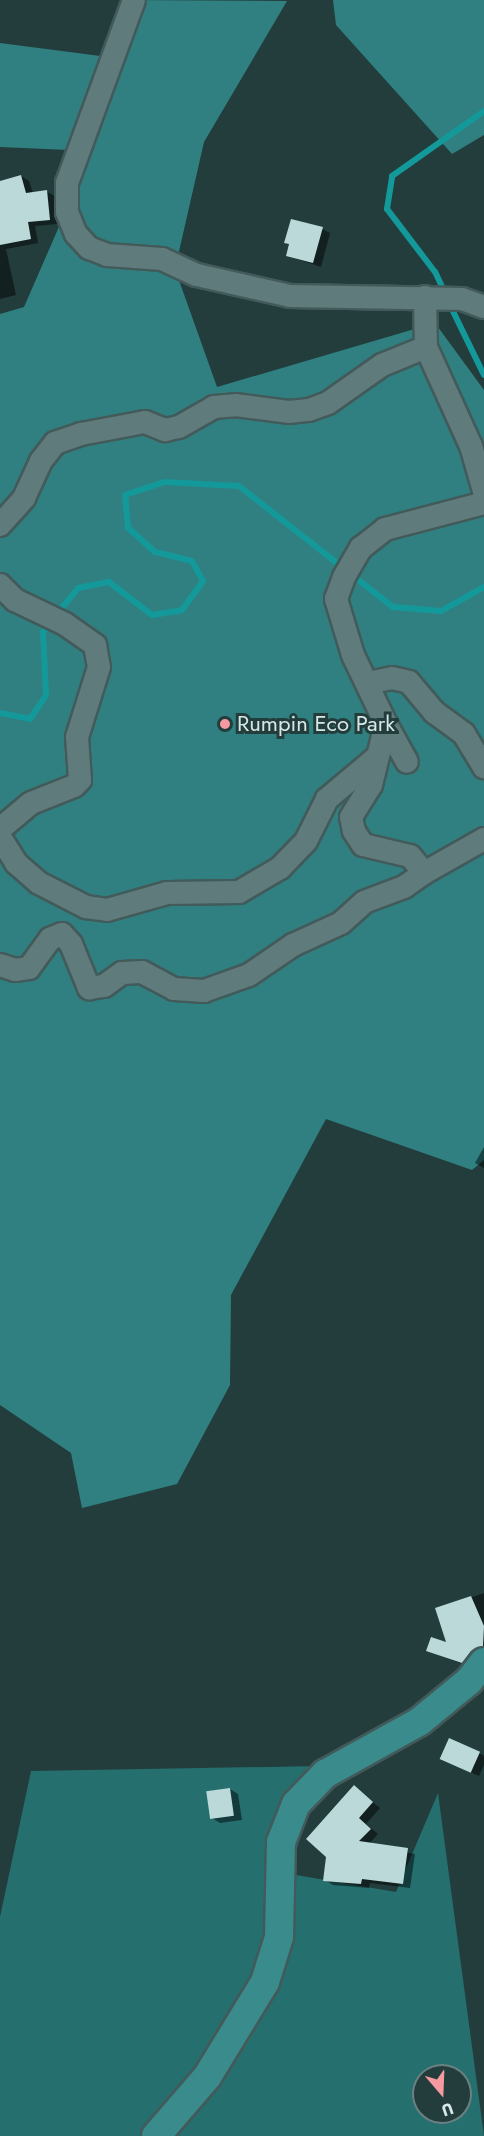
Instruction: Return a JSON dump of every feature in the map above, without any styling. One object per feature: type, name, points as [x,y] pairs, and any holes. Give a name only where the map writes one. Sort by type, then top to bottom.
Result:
[{"type":"main road","points":[[156,2136],[207,2077],[265,1982],[279,1937],[282,1842],[296,1804],[325,1774],[419,1722],[469,1681],[484,1662]]},
{"type":"street","points":[[134,0],[67,183],[67,212],[75,234],[89,248],[107,255],[162,259],[197,275],[290,296],[431,297],[462,299],[484,307]]},
{"type":"street","points":[[431,297],[426,347],[471,446],[484,491]]},
{"type":"street","points":[[0,525],[24,498],[40,461],[55,443],[81,434],[145,422],[165,430],[179,427],[214,408],[236,405],[289,412],[309,410],[328,403],[382,365],[426,347]]},
{"type":"street","points":[[407,762],[353,655],[336,599],[344,577],[361,548],[385,530],[484,503]]},
{"type":"street","points":[[0,585],[15,600],[65,624],[95,645],[99,667],[77,737],[80,780],[74,786],[31,803],[0,829]]},
{"type":"street","points":[[367,684],[392,678],[409,682],[434,712],[464,734],[484,767]]},
{"type":"street","points":[[386,724],[371,785],[351,817],[354,831],[363,845],[410,856],[424,873]]},
{"type":"street","points":[[0,837],[16,863],[39,883],[86,907],[107,910],[167,893],[222,895],[239,892],[280,868],[306,841],[327,799],[377,757]]},
{"type":"street","points":[[0,965],[15,970],[29,968],[50,939],[62,934],[71,944],[89,988],[104,986],[122,973],[142,972],[174,989],[204,991],[249,975],[293,945],[341,923],[364,902],[404,887],[484,839]]},
{"type":"shaded area","points":[[121,0],[287,1],[204,142],[175,269],[217,387],[435,323],[484,390],[484,1160],[472,1170],[326,1119],[231,1295],[230,1385],[177,1484],[82,1508],[71,1453],[0,1405],[0,314],[24,307],[92,151],[0,147],[0,43],[108,57]]},
{"type":"shaded area","points":[[333,0],[484,0],[484,135],[452,154],[336,25]]},
{"type":"shaded area","points":[[320,1766],[290,1874],[396,1892],[438,1793],[484,2136],[0,2136],[0,1917],[31,1771]]},
{"type":"building","points":[[21,175],[26,193],[47,190],[50,220],[28,222],[31,239],[0,245],[0,181]]},
{"type":"building","points":[[291,219],[323,227],[313,263],[286,256],[289,244],[284,243]]},
{"type":"building","points":[[471,1596],[484,1626],[483,1646],[471,1651],[462,1663],[426,1651],[431,1637],[446,1642],[435,1608]]},
{"type":"building","points":[[449,1738],[480,1752],[471,1773],[440,1759]]},
{"type":"building","points":[[354,1785],[373,1802],[359,1818],[371,1829],[359,1841],[408,1848],[403,1884],[362,1879],[361,1884],[323,1881],[326,1857],[306,1839]]},
{"type":"building","points":[[230,1788],[234,1816],[210,1819],[206,1791]]},
{"type":"waterway","points":[[445,293],[435,272],[387,209],[392,176],[484,111]]},
{"type":"waterway","points":[[449,303],[484,375]]},
{"type":"waterway","points":[[57,614],[78,588],[109,582],[152,615],[182,610],[203,581],[192,561],[155,552],[128,528],[125,495],[164,482],[239,486],[393,607],[441,611],[484,587]]},
{"type":"waterway","points":[[0,713],[30,719],[46,695],[43,632],[51,623]]},
{"type":"place","name":"Rumpin Eco Park","points":[[225,724]]}]
